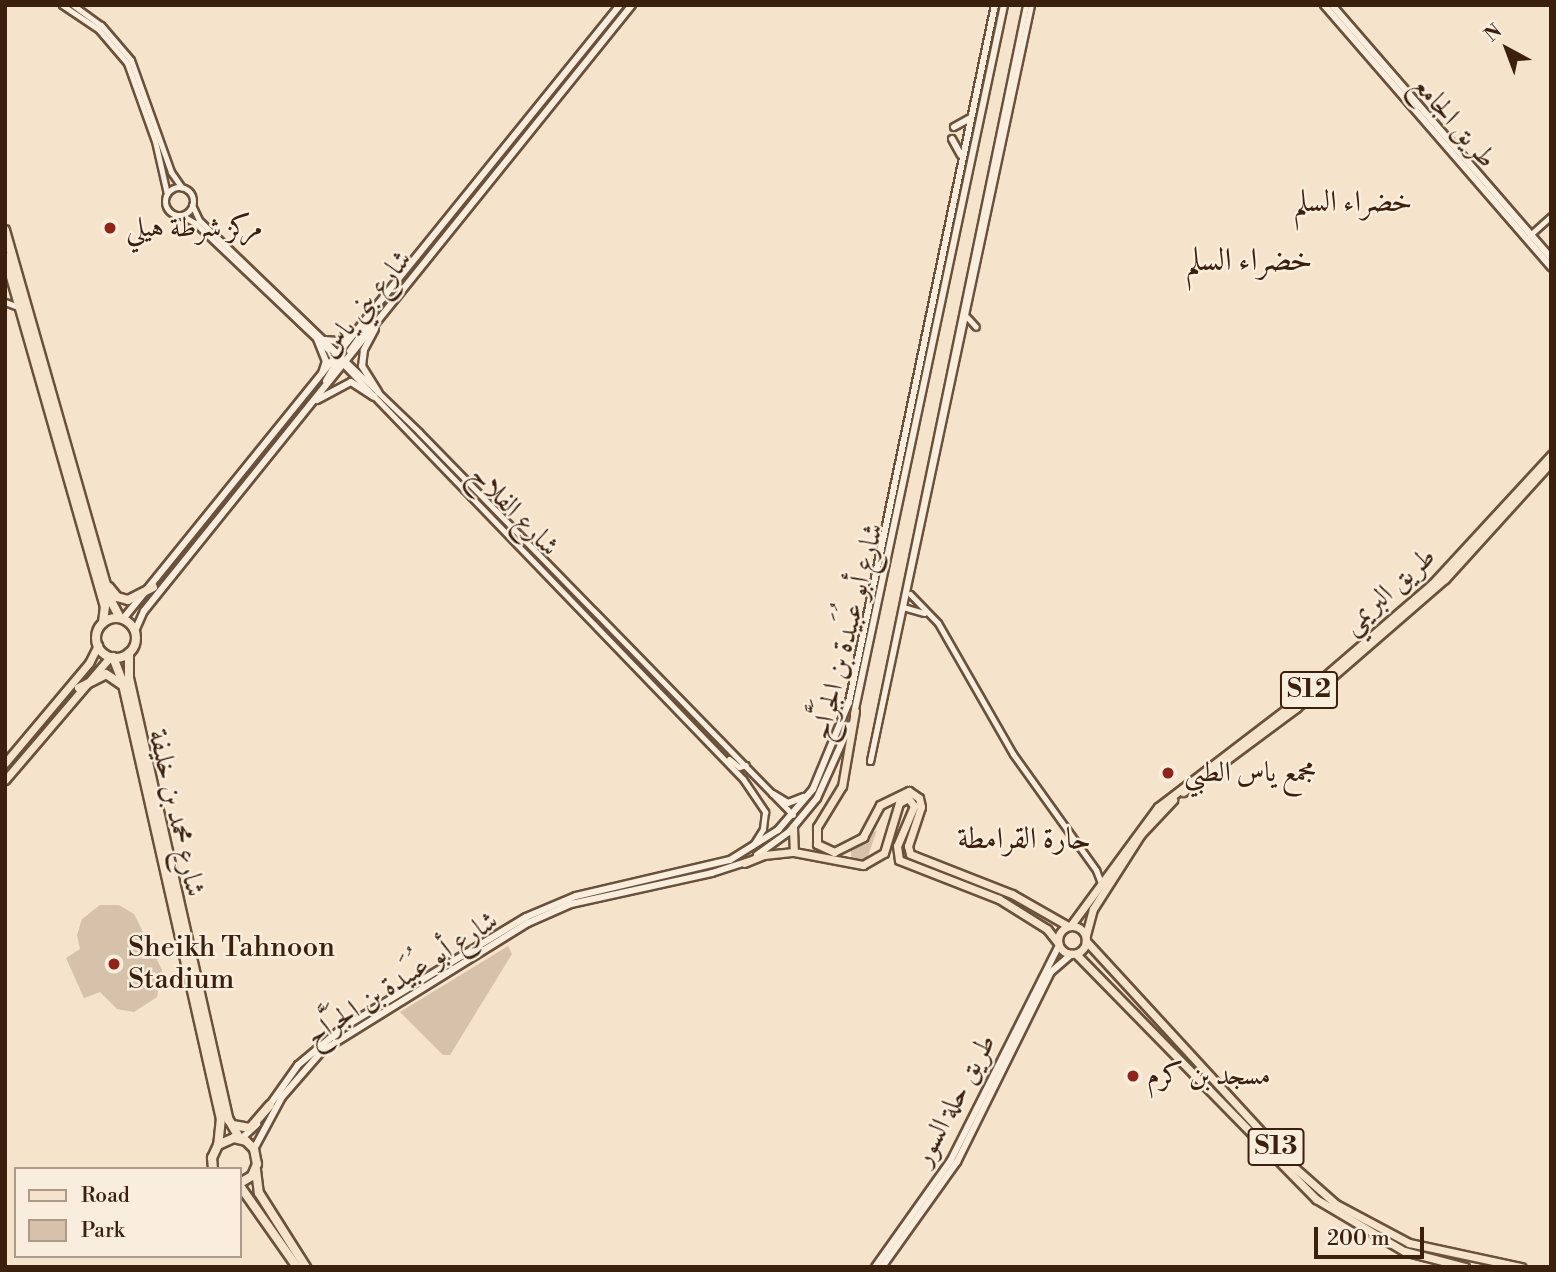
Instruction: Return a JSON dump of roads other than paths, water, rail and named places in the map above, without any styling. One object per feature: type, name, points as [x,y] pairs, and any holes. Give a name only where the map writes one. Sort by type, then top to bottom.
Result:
[{"type":"highway","points":[[5,230],[105,582],[122,618],[135,631],[136,643],[129,653],[111,657],[98,645],[97,635],[103,623],[105,606],[5,256]]},
{"type":"highway","points":[[105,582],[124,600],[153,587]]},
{"type":"highway","points":[[103,623],[122,618]]},
{"type":"highway","name":"شارع محمد بن خليفة","points":[[129,653],[129,678],[229,1120],[240,1139]]},
{"type":"highway","name":"شارع محمد بن خليفة","points":[[111,657],[124,687],[222,1124],[212,1158],[213,1167]]},
{"type":"highway","points":[[79,688],[106,674],[124,687]]},
{"type":"highway","points":[[229,1120],[238,1129],[247,1130],[270,1105]]},
{"type":"highway","points":[[218,1145],[240,1139],[254,1149],[257,1189],[306,1267]]},
{"type":"highway","points":[[242,1183],[256,1170]]},
{"type":"highway","points":[[242,1188],[297,1267]]},
{"type":"main road","name":"شارع بني ياس","points":[[373,315],[620,5]]},
{"type":"main road","name":"شارع بني ياس","points":[[122,618],[153,587],[315,386],[375,327],[632,5]]},
{"type":"main road","name":"شارع أبو عُبَيدة بن الجَرَّاح","points":[[254,1149],[289,1087],[322,1051],[528,923],[571,904],[742,859],[793,827],[823,789],[855,711],[1004,5]]},
{"type":"main road","name":"طريق الجامع","points":[[1324,5],[1551,267]]},
{"type":"main road","name":"طريق الجامع","points":[[1332,5],[1551,258]]},
{"type":"main road","name":"شارع أبو عُبَيدة بن الجَرَّاح","points":[[240,1139],[251,1133],[304,1059],[341,1029],[526,917],[576,896],[742,859],[785,831],[794,821],[793,815],[813,789],[849,702],[994,6]]},
{"type":"main road","points":[[954,127],[972,117]]},
{"type":"main road","points":[[952,139],[962,159]]},
{"type":"main road","points":[[325,340],[349,337],[373,315]]},
{"type":"main road","points":[[308,409],[373,315]]},
{"type":"main road","points":[[375,327],[362,366],[376,394]]},
{"type":"main road","points":[[315,386],[326,363],[317,339]]},
{"type":"main road","name":"شارع بني ياس","points":[[135,631],[144,611],[315,401],[342,360]]},
{"type":"main road","points":[[315,401],[351,382],[376,394]]},
{"type":"main road","name":"طريق البريمي","points":[[1070,926],[1096,895],[1124,850],[1169,797],[1289,707],[1441,576],[1551,455]]},
{"type":"main road","name":"طريق البريمي","points":[[1086,938],[1093,909],[1158,814],[1296,708],[1445,579],[1551,462]]},
{"type":"main road","points":[[5,763],[89,663],[98,645]]},
{"type":"main road","points":[[5,780],[79,688],[111,657]]},
{"type":"main road","points":[[855,711],[842,786],[817,827],[817,844],[834,852],[863,837],[878,806],[909,791],[919,798],[921,807],[908,851],[1012,894],[1070,926],[1086,938]]},
{"type":"main road","points":[[773,794],[792,803],[813,789]]},
{"type":"main road","points":[[742,859],[794,852],[858,866],[878,858],[899,803],[908,798],[914,806],[897,856],[903,864],[1007,903],[1047,929],[1059,944],[1074,954]]},
{"type":"main road","points":[[793,827],[794,852]]},
{"type":"main road","points":[[937,876],[940,866]]},
{"type":"main road","name":"S12","points":[[1059,944],[1060,933],[1070,926]]},
{"type":"main road","name":"S12","points":[[1074,954],[1086,938]]},
{"type":"main road","name":"S13","points":[[1086,938],[1304,1178],[1336,1204],[1409,1243],[1521,1267]]},
{"type":"main road","name":"طريق حلة السور","points":[[875,1267],[951,1160],[1059,944]]},
{"type":"main road","name":"S13","points":[[1074,954],[1316,1199],[1404,1251],[1465,1267]]},
{"type":"main road","name":"طريق حلة السور","points":[[882,1267],[957,1162],[1051,972],[1074,954]]},
{"type":"street","points":[[62,5],[98,29],[127,63],[159,152],[167,209],[181,215],[192,205],[191,194],[182,188],[171,172],[131,60],[101,25],[73,5]]},
{"type":"street","points":[[1029,5],[910,588],[903,606],[902,623],[870,761],[1029,5]]},
{"type":"street","points":[[167,194],[182,188]]},
{"type":"street","name":"شارع الفلاح","points":[[192,205],[199,220],[325,340],[793,815]]},
{"type":"street","name":"شارع الفلاح","points":[[181,215],[342,360]]},
{"type":"street","points":[[1530,235],[1551,216]]},
{"type":"street","points":[[14,288],[5,301],[21,310]]},
{"type":"street","points":[[966,314],[976,327]]},
{"type":"street","points":[[952,388],[960,382]]},
{"type":"street","name":"شارع الفلاح","points":[[376,394],[702,736],[763,806],[761,835],[742,859]]},
{"type":"street","points":[[910,588],[914,603],[937,623],[1013,754],[1097,870],[1101,880],[1096,895]]},
{"type":"street","points":[[903,606],[937,623]]},
{"type":"street","points":[[902,623],[917,611]]},
{"type":"street","points":[[702,736],[739,767],[746,765]]},
{"type":"street","points":[[1097,870],[1108,869],[1124,850]]},
{"type":"place","name":"مركز شرطة هيلي","points":[[110,228]]},
{"type":"place","name":"مجمع ياس الطبي","points":[[1168,773]]},
{"type":"place","name":"Sheikh Tahnoon Stadium","points":[[114,964]]},
{"type":"place","name":"مسجد بن كرم","points":[[1133,1076]]},
{"type":"district","name":"خضراء السلم","points":[[1353,202]]},
{"type":"district","name":"خضراء السلم","points":[[1249,260]]},
{"type":"district","name":"حارة القرامطة","points":[[1024,839]]}]
